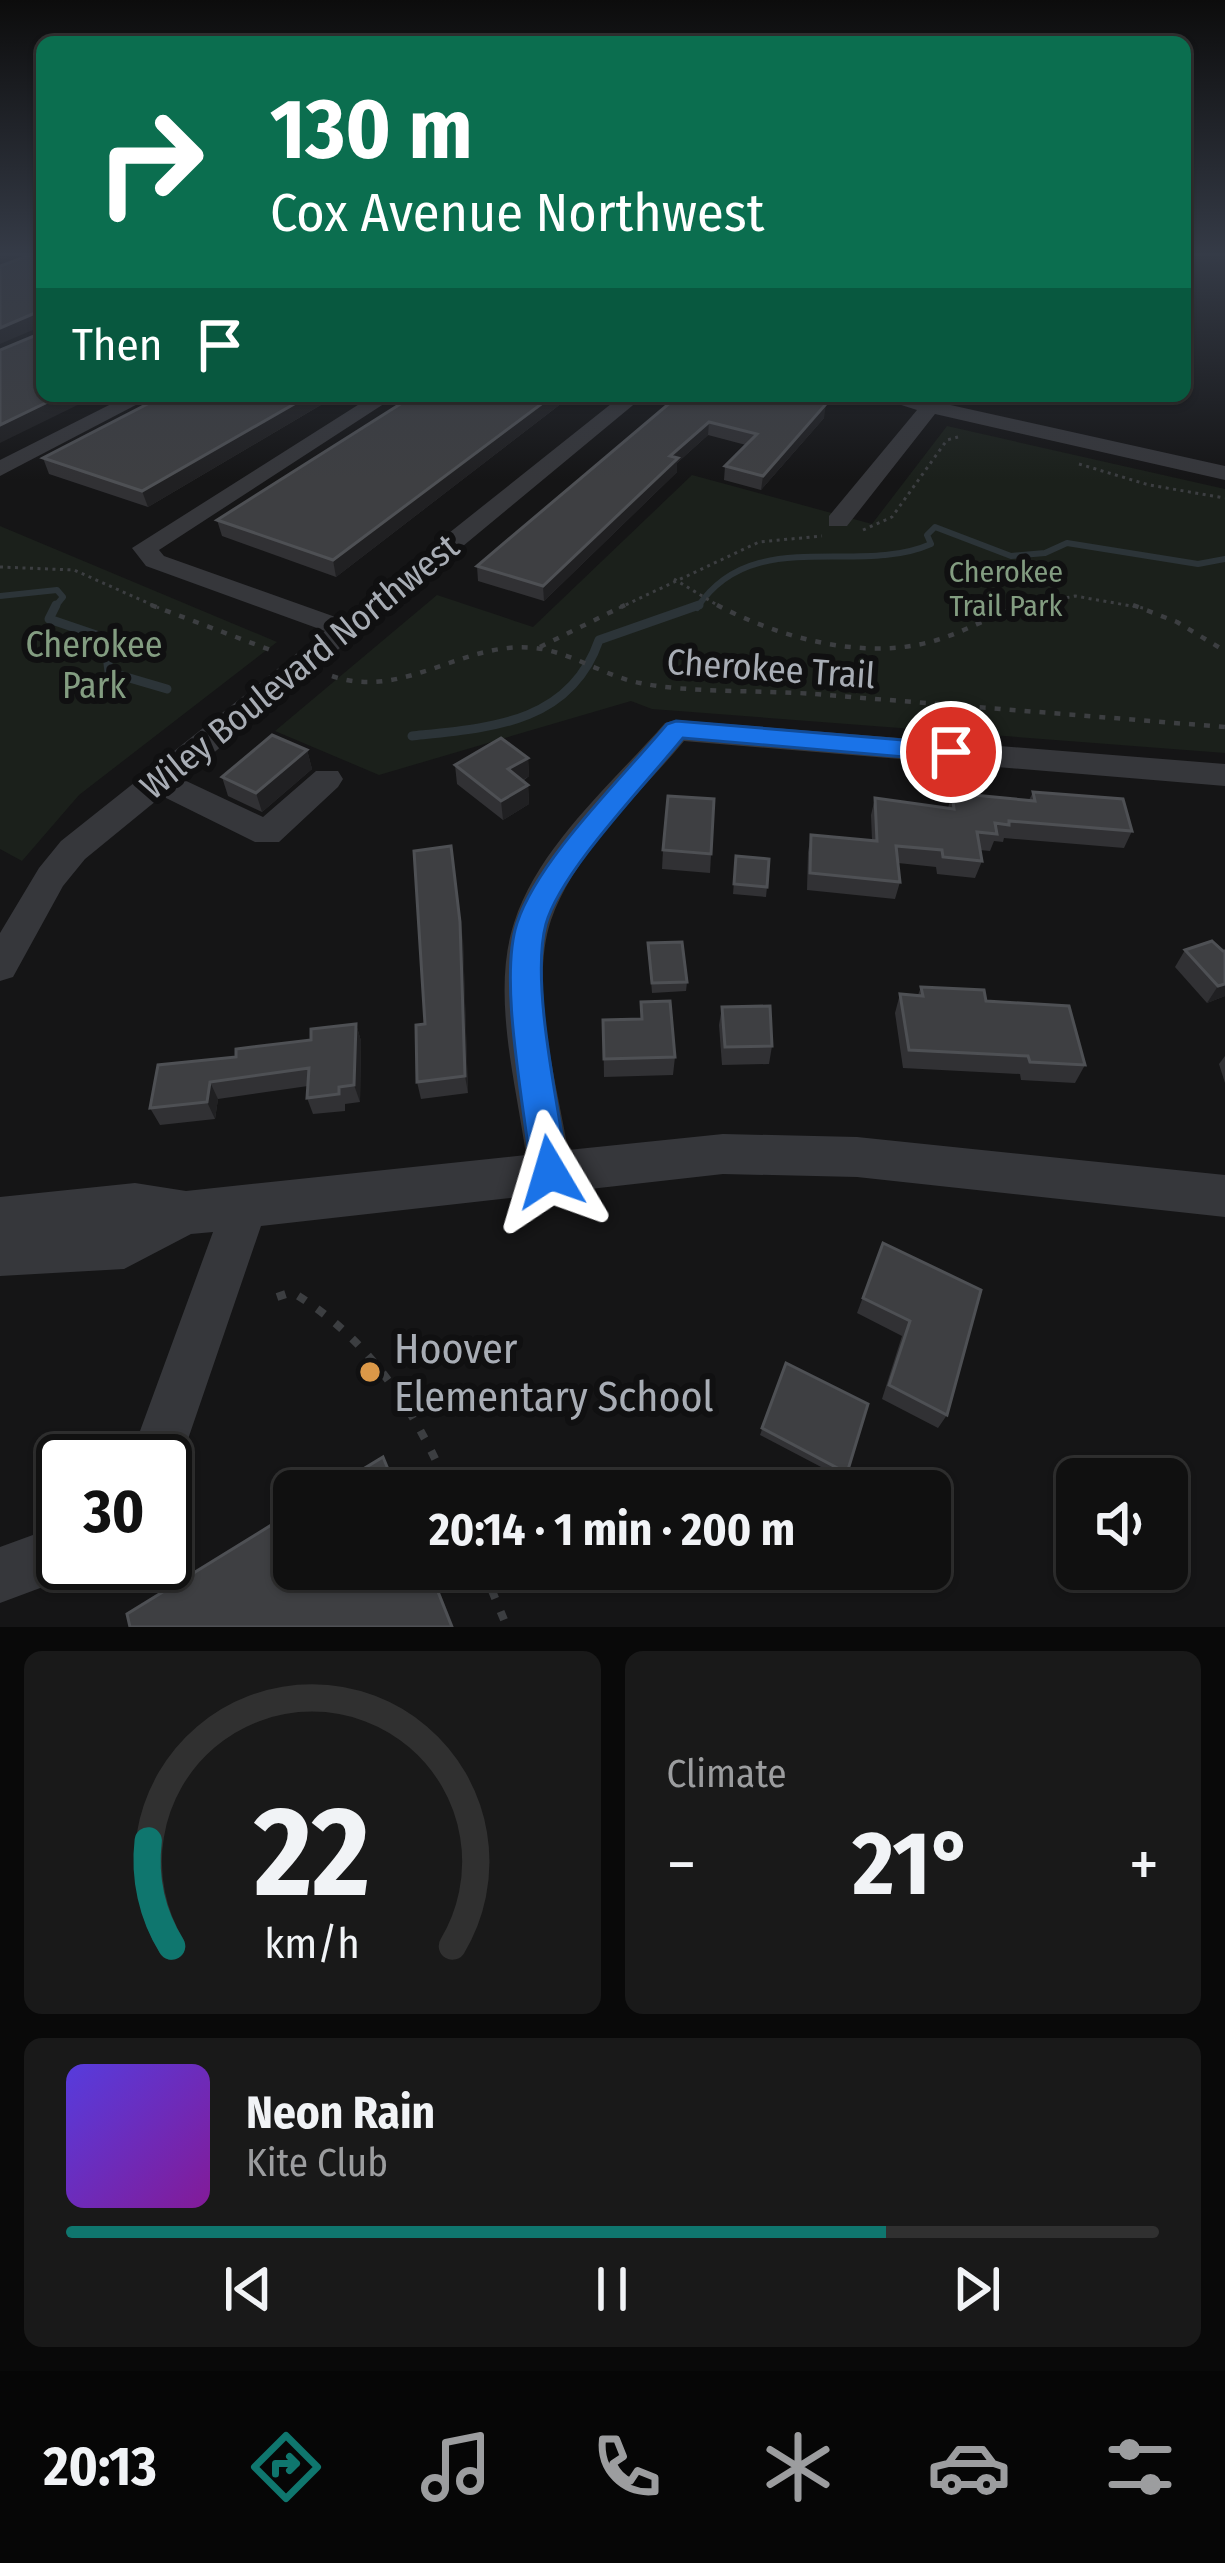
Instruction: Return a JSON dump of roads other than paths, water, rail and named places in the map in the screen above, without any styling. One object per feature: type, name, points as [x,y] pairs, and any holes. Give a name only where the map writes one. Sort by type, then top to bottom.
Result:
[{"type":"street","points":[[0,469],[131,402]]},
{"type":"street","points":[[347,630],[155,561],[144,548],[376,402]]},
{"type":"street","name":"Wiley Boulevard Northwest","points":[[3,954],[73,850],[627,402]]},
{"type":"street","points":[[909,402],[1225,473]]},
{"type":"street","points":[[841,529],[930,407]]},
{"type":"street","points":[[550,1172],[527,982],[531,924],[557,875],[676,730],[1225,775]]},
{"type":"street","points":[[157,780],[267,833],[327,779]]},
{"type":"street","points":[[0,1219],[135,1204],[186,1214],[723,1154],[857,1157],[1225,1196]]},
{"type":"street","points":[[165,1434],[245,1207]]},
{"type":"street","points":[[0,1253],[124,1246],[186,1214]]},
{"type":"street","points":[[0,1575],[36,1562]]},
{"type":"waterway","points":[[697,608],[720,582],[746,567],[807,557],[902,553],[931,544],[927,535],[935,527],[1011,556],[1045,553],[1067,543],[1198,564],[1225,559]]},
{"type":"waterway","points":[[0,596],[57,590],[63,597],[55,606]]},
{"type":"waterway","points":[[412,736],[524,716],[568,689],[586,668],[599,640],[699,605]]},
{"type":"waterway","points":[[55,606],[49,619],[105,638],[109,672],[167,689]]},
{"type":"place","name":"Hoover Elementary School","points":[[370,1372]]},
{"type":"park label","name":"Cherokee Trail Park","points":[[1006,589]]},
{"type":"park label","name":"Cherokee Park","points":[[94,664]]}]
